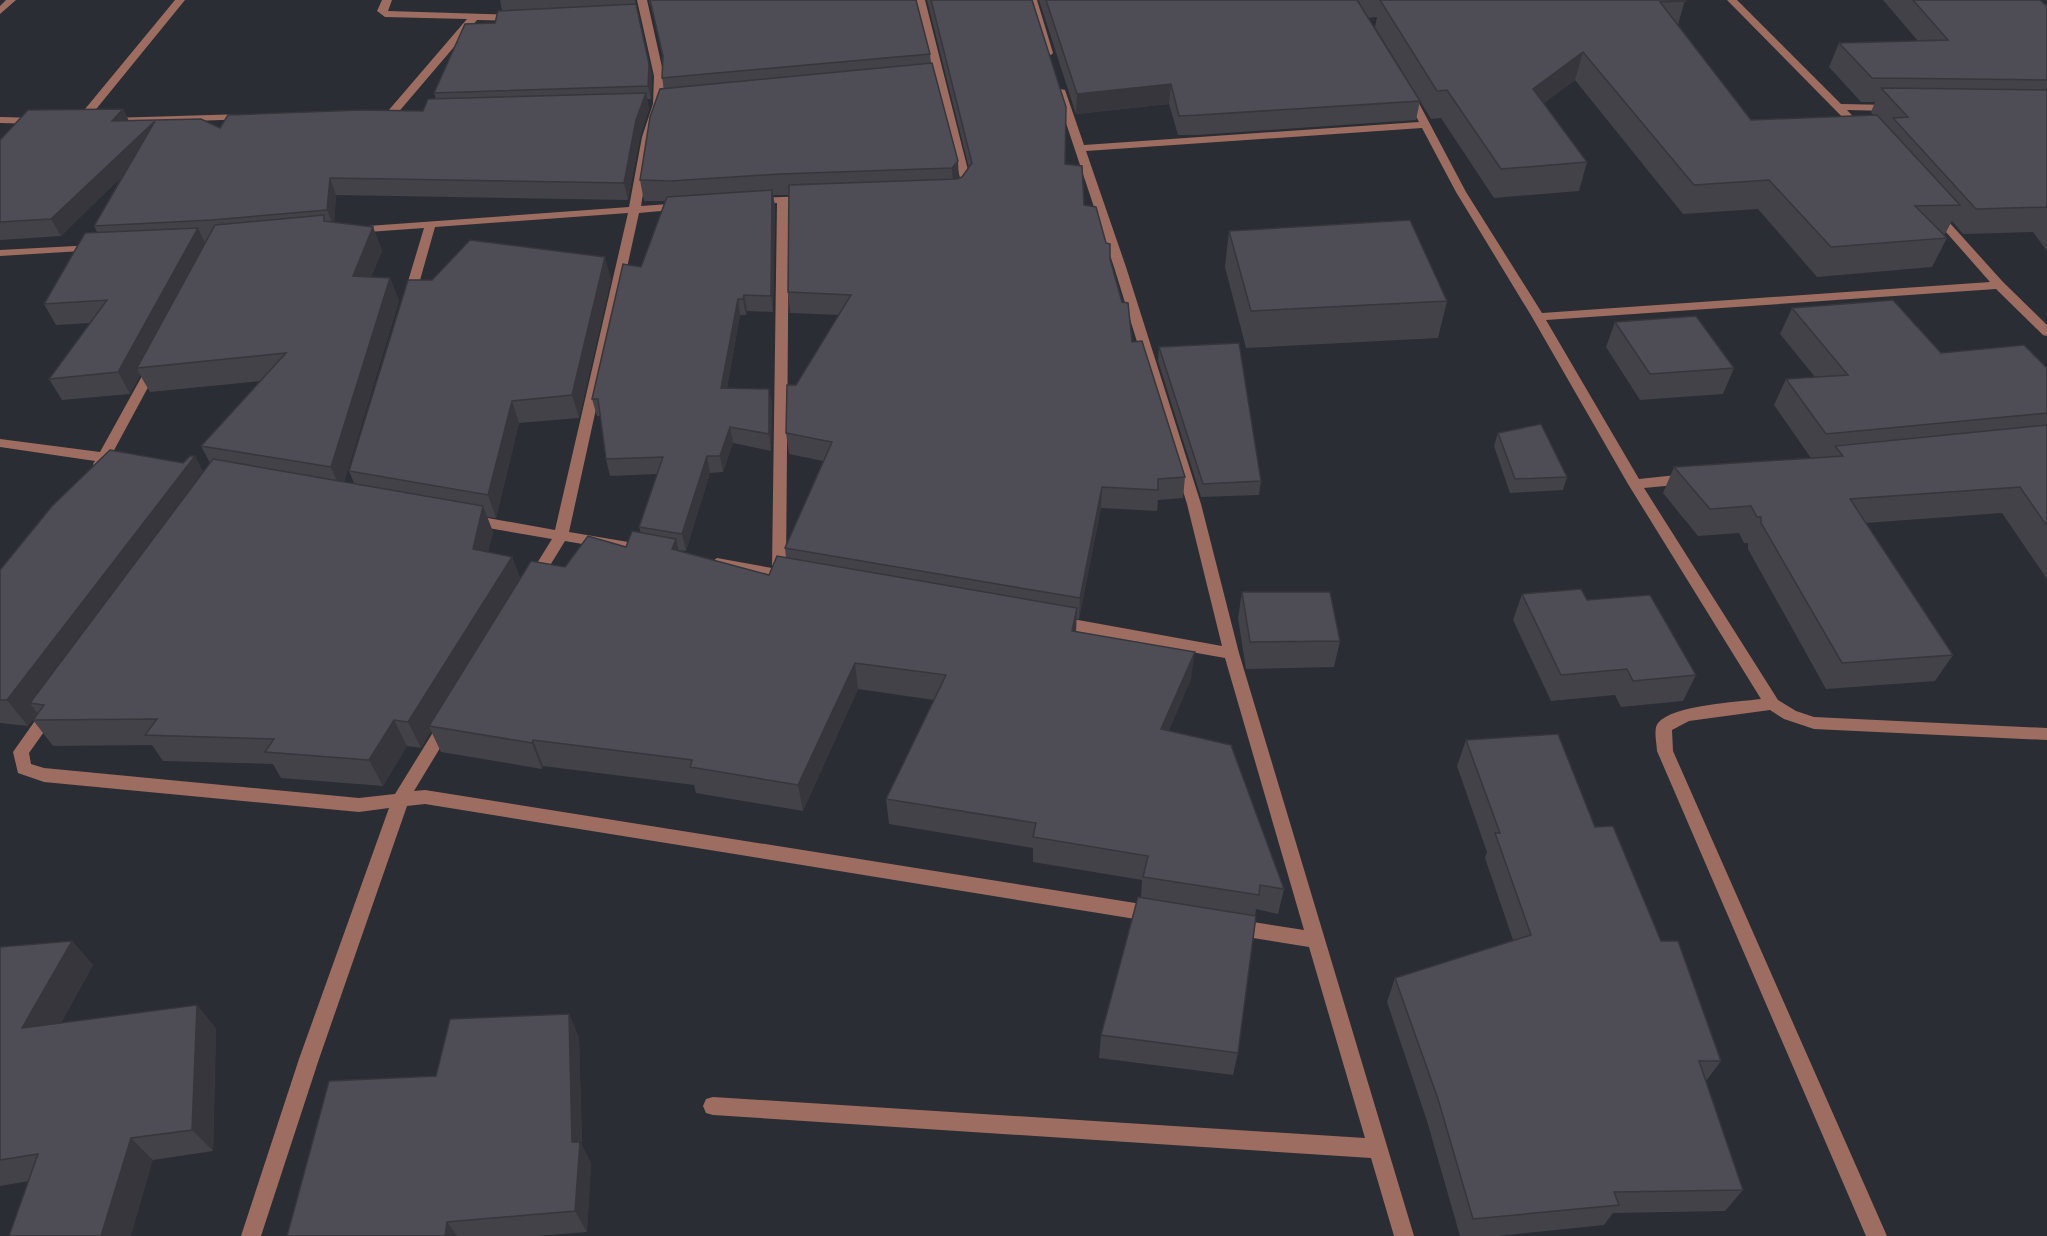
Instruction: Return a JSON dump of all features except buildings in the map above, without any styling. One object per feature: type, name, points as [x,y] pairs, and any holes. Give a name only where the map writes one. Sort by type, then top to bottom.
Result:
[{"type":"street","points":[[0,11],[11,0]]},
{"type":"street","points":[[80,122],[180,0]]},
{"type":"street","points":[[387,0],[382,11],[385,14],[529,17]]},
{"type":"street","points":[[920,0],[933,78],[966,182],[957,194],[945,195]]},
{"type":"street","points":[[1032,0],[1120,267],[1194,504],[1231,653],[1404,1236]]},
{"type":"street","points":[[1732,0],[1842,107],[1865,134]]},
{"type":"street","points":[[524,596],[561,535],[634,209],[647,137],[658,104],[658,76],[644,8]]},
{"type":"street","points":[[392,113],[475,16]]},
{"type":"street","points":[[1400,78],[1461,192],[1538,317],[1635,484],[1772,704],[1790,715],[1814,723],[2047,734]]},
{"type":"street","points":[[1842,107],[1899,108]]},
{"type":"street","points":[[380,113],[403,112]]},
{"type":"street","points":[[103,121],[254,117]]},
{"type":"street","points":[[0,120],[45,122]]},
{"type":"street","points":[[20,136],[33,121]]},
{"type":"street","points":[[68,122],[92,122]]},
{"type":"street","points":[[1079,147],[1427,126]]},
{"type":"street","points":[[748,202],[818,199]]},
{"type":"street","points":[[779,574],[783,200]]},
{"type":"street","points":[[1928,205],[1999,285],[2047,332]]},
{"type":"street","points":[[337,232],[431,223],[691,206]]},
{"type":"street","points":[[405,312],[431,223]]},
{"type":"street","points":[[0,253],[101,248]]},
{"type":"street","points":[[1538,317],[1999,285]]},
{"type":"street","points":[[90,475],[105,458],[160,355]]},
{"type":"street","points":[[0,442],[141,464]]},
{"type":"street","points":[[1635,484],[1704,477]]},
{"type":"street","points":[[455,517],[664,554]]},
{"type":"street","points":[[698,560],[802,578]]},
{"type":"street","points":[[1045,620],[1231,653]]},
{"type":"street","points":[[63,695],[21,752],[24,768],[44,775],[359,805],[425,797],[1175,917]]},
{"type":"street","points":[[1772,704],[1686,715],[1664,727],[1665,751],[1877,1236]]},
{"type":"street","points":[[251,1236],[309,1059],[401,799],[456,708]]},
{"type":"street","points":[[1222,925],[1316,940]]},
{"type":"street","points":[[713,1106],[1378,1149]]}]
